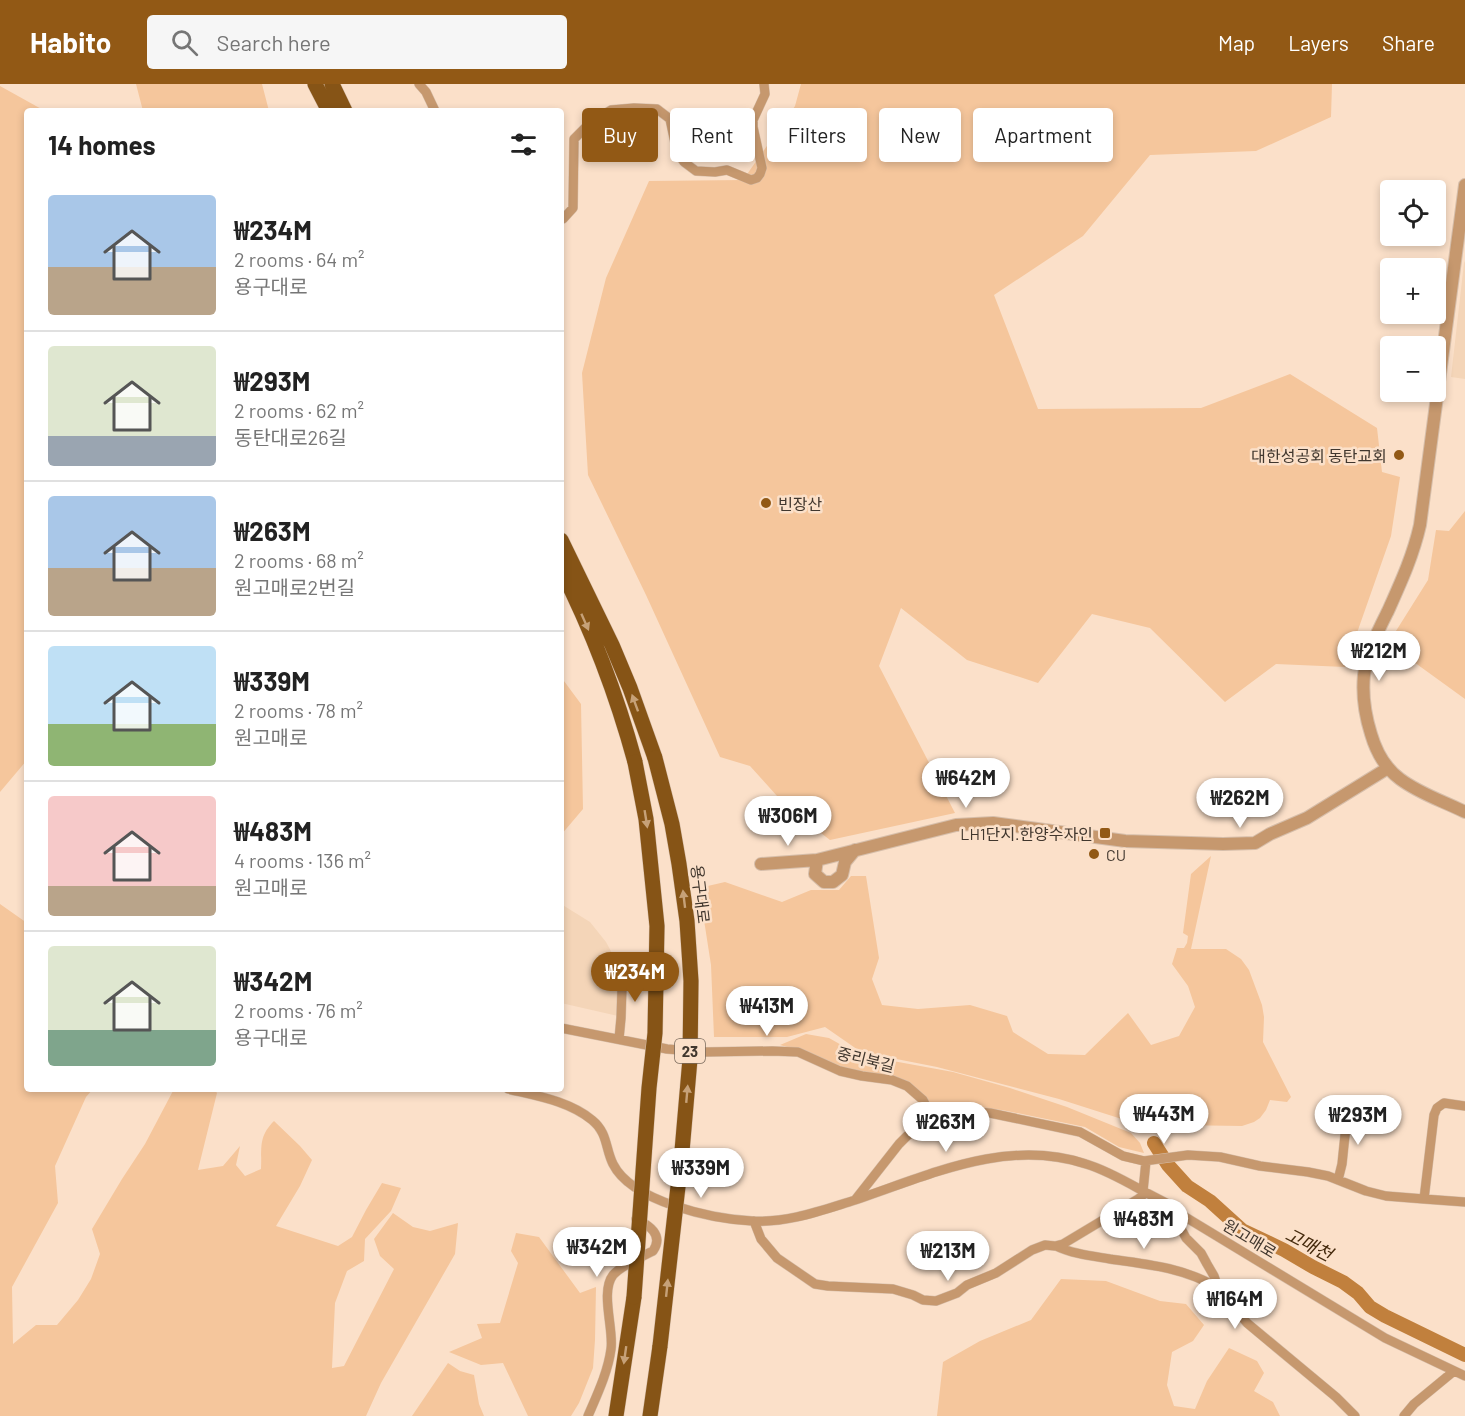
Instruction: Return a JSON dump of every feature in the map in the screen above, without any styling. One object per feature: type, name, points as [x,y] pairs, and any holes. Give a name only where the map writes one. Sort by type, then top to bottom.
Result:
[{"type":"highway","points":[[315,84],[327,108]]},
{"type":"highway","points":[[332,84],[344,108]]},
{"type":"highway","name":"용구대로","points":[[564,546],[612,645],[655,758],[672,824],[687,921],[691,981],[690,1059],[682,1151],[650,1416]]},
{"type":"highway","name":"23","points":[[564,576],[609,680],[635,762],[653,873],[657,937],[655,1033],[634,1297],[616,1416]]},
{"type":"street","points":[[419,84],[426,92],[434,108]]},
{"type":"street","points":[[564,218],[573,208],[574,140],[591,122],[611,110],[657,109],[670,119],[677,152],[684,162],[696,171],[727,170],[751,180],[757,178],[762,168],[756,146],[753,120],[765,94],[764,84]]},
{"type":"street","points":[[1465,184],[1462,228],[1416,546],[1370,651],[1364,674],[1367,721],[1372,739],[1388,768],[1417,791],[1465,812]]},
{"type":"street","points":[[761,864],[817,860],[956,825],[993,823],[1125,841],[1255,843],[1307,818],[1388,768]]},
{"type":"street","points":[[817,860],[815,874],[824,882],[833,882],[842,875],[845,862],[856,849]]},
{"type":"street","points":[[617,969],[622,987],[619,1039]]},
{"type":"street","name":"중리북길","points":[[564,1029],[667,1049],[705,1052],[798,1052],[840,1071],[892,1080],[907,1086],[923,1100],[934,1121]]},
{"type":"street","points":[[521,1092],[560,1101],[590,1118],[603,1131],[614,1165],[624,1178],[645,1194],[698,1212],[754,1221],[761,1239],[777,1258],[815,1284],[893,1289],[913,1294],[922,1300],[936,1301],[996,1273],[1045,1245],[1056,1246],[1079,1254],[1167,1268],[1205,1280],[1218,1288],[1247,1323],[1336,1397],[1355,1416]]},
{"type":"street","points":[[1424,1199],[1434,1115],[1437,1108],[1444,1103],[1465,1106]]},
{"type":"street","points":[[1338,1180],[1342,1164],[1348,1106]]},
{"type":"street","points":[[855,1200],[907,1136],[934,1121],[978,1112],[1075,1130],[1123,1156],[1148,1160],[1207,1155],[1328,1176],[1386,1196],[1465,1202]]},
{"type":"street","name":"원고매로","points":[[754,1221],[808,1215],[950,1166],[998,1156],[1034,1154],[1085,1163],[1114,1175],[1168,1204],[1182,1215],[1385,1338],[1465,1376]]},
{"type":"street","points":[[1056,1246],[1142,1196],[1148,1160]]},
{"type":"street","points":[[588,1416],[611,1351],[612,1331],[608,1299],[610,1282],[619,1270],[653,1251],[656,1247],[657,1241],[651,1228],[633,1217],[634,1202],[645,1194]]},
{"type":"street","points":[[1168,1204],[1186,1238],[1201,1253],[1218,1288]]},
{"type":"street","points":[[1404,1416],[1414,1404],[1454,1371]]},
{"type":"shaded area","points":[[136,84],[262,84],[268,108],[142,108]]},
{"type":"shaded area","points":[[801,84],[1332,84],[1331,117],[1256,151],[1150,155],[1083,236],[994,295],[1038,409],[1201,408],[1290,374],[1377,428],[1382,472],[1400,477],[1391,536],[1345,667],[1276,664],[1225,702],[1150,628],[1092,614],[1038,683],[967,660],[901,608],[879,666],[955,813],[830,840],[786,806],[750,766],[720,757],[588,475],[582,373],[606,278],[649,181],[743,180],[767,146],[767,162],[867,162],[867,108],[794,108]]},
{"type":"shaded area","points":[[0,86],[40,108],[24,108],[24,764],[0,792]]},
{"type":"shaded area","points":[[1465,261],[1465,379],[1451,377]]},
{"type":"shaded area","points":[[1465,511],[1465,699],[1407,657],[1379,658],[1428,580],[1436,530],[1449,531]]},
{"type":"shaded area","points":[[564,681],[581,704],[583,809],[564,831]]},
{"type":"shaded area","points":[[1211,856],[1191,949],[1226,949],[1241,959],[1249,970],[1262,1005],[1263,1042],[1291,1097],[1287,1102],[1270,1100],[1266,1110],[1254,1122],[1242,1126],[1177,1125],[1153,1129],[1059,1099],[937,1067],[861,1052],[825,1027],[787,1037],[714,1037],[711,965],[699,888],[725,882],[782,902],[811,890],[839,890],[851,876],[866,876],[879,958],[872,979],[882,1005],[918,1009],[970,1005],[1007,1016],[1013,1032],[1048,1054],[1085,1055],[1128,1013],[1151,1045],[1179,1036],[1195,1007],[1188,986],[1172,964],[1177,948],[1184,948],[1187,943],[1188,936],[1183,933],[1191,874]]},
{"type":"shaded area","points":[[0,904],[24,921],[24,1092],[90,1092],[55,1166],[58,1203],[12,1287],[13,1344],[36,1325],[57,1325],[78,1300],[91,1279],[100,1254],[92,1229],[145,1144],[172,1092],[217,1093],[198,1170],[223,1166],[240,1146],[236,1165],[245,1176],[261,1169],[263,1138],[274,1121],[312,1160],[300,1186],[276,1226],[338,1246],[352,1237],[382,1183],[401,1188],[391,1211],[365,1239],[364,1261],[347,1271],[335,1303],[332,1368],[344,1366],[394,1269],[380,1256],[374,1239],[393,1213],[413,1227],[430,1231],[458,1223],[455,1254],[381,1383],[366,1416],[0,1416]]},
{"type":"shaded area","points":[[564,906],[590,922],[606,942],[627,981],[618,1016],[564,1004]]},
{"type":"shaded area","points":[[806,1034],[829,1038],[852,1051],[871,1057],[953,1072],[1067,1107],[1131,1133],[1140,1143],[1144,1153],[1119,1147],[1085,1127],[1002,1110],[977,1108],[938,1113],[905,1081],[849,1070],[813,1054],[780,1045]]},
{"type":"shaded area","points":[[516,1233],[539,1237],[580,1293],[596,1287],[593,1368],[579,1403],[571,1416],[528,1416],[503,1363],[481,1365],[449,1352],[482,1338],[477,1324],[500,1323],[518,1263],[511,1251]]},
{"type":"shaded area","points":[[1061,1279],[1106,1281],[1160,1301],[1186,1304],[1204,1325],[1193,1341],[1172,1352],[1167,1385],[1174,1406],[1195,1409],[1207,1381],[1229,1348],[1257,1361],[1264,1373],[1254,1391],[1273,1402],[1280,1416],[937,1416],[943,1362],[980,1341],[1031,1320]]},
{"type":"shaded area","points":[[448,1363],[460,1371],[474,1375],[479,1404],[484,1416],[412,1416]]},
{"type":"waterway","name":"고매천","points":[[1154,1143],[1168,1165],[1187,1186],[1210,1201],[1242,1230],[1343,1282],[1358,1293],[1370,1307],[1385,1316],[1465,1355]]},
{"type":"place","name":"대한성공회 동탄교회","points":[[1399,455]]},
{"type":"place","name":"빈장산","points":[[766,503]]},
{"type":"place","name":"LH1단지.한양수자인","points":[[1105,833]]},
{"type":"place","name":"CU","points":[[1094,854]]}]
